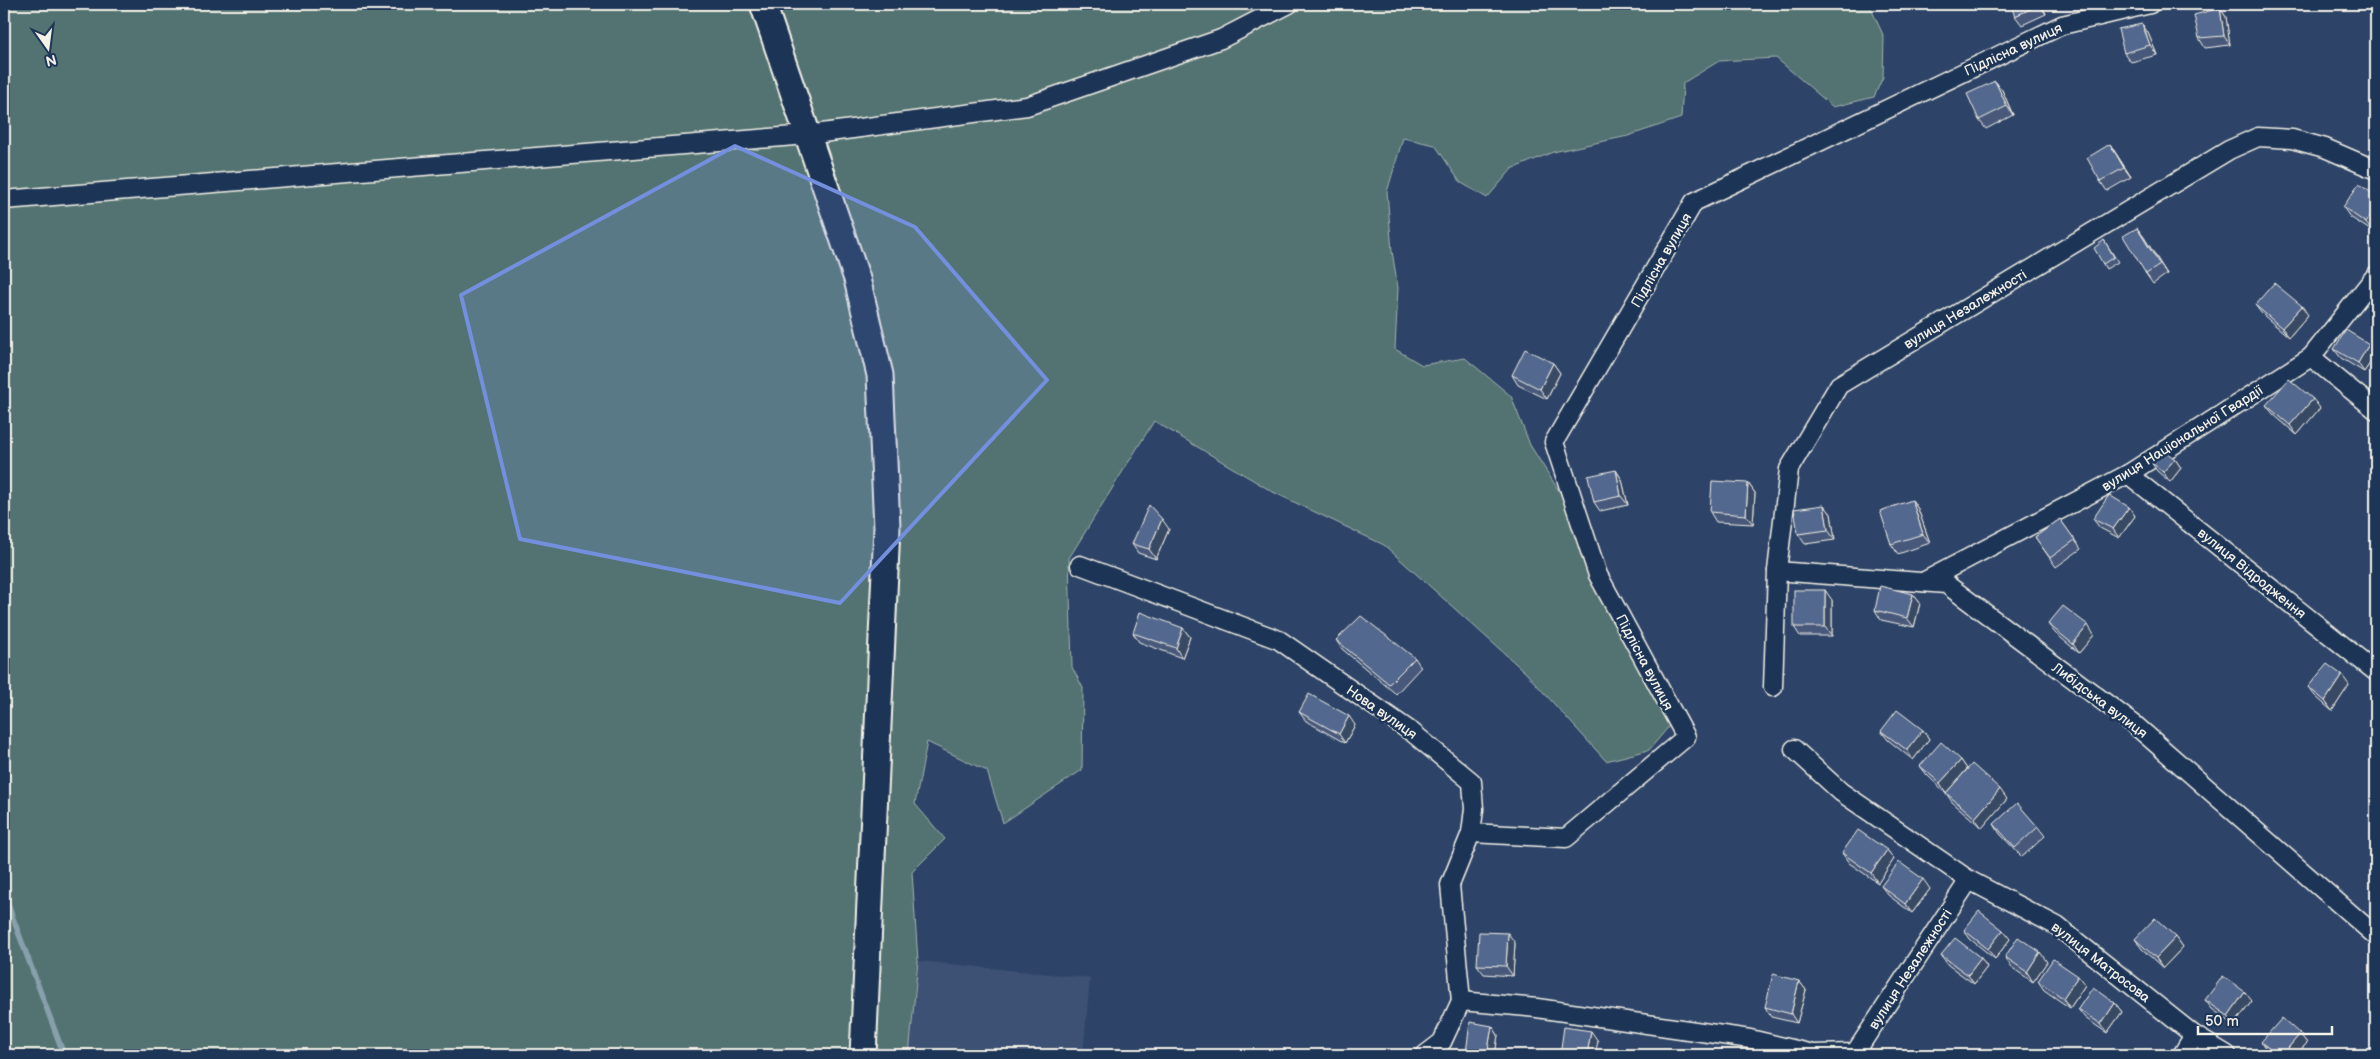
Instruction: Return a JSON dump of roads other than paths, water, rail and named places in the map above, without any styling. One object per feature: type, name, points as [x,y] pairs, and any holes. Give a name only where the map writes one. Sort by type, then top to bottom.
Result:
[{"type":"street","points":[[763,4],[857,280],[880,375],[888,527],[862,1055]]},
{"type":"street","points":[[4,200],[807,136],[1027,106],[1221,39],[1289,4]]},
{"type":"street","name":"Підлісна вулиця","points":[[1472,833],[1566,838],[1686,737],[1598,576],[1554,442],[1694,202],[2062,25],[2150,4]]},
{"type":"street","name":"вулиця Незалежності","points":[[1773,687],[1777,571],[1789,469],[1838,385],[2229,150],[2258,137],[2301,141],[2325,148],[2376,170]]},
{"type":"street","name":"вулиця Національної Гвардії","points":[[1923,582],[2128,474],[2312,357],[2376,274]]},
{"type":"street","points":[[2312,357],[2376,410]]},
{"type":"street","name":"вулиця Відродження","points":[[2128,474],[2376,672]]},
{"type":"street","name":"Нова вулиця","points":[[1080,565],[1279,640],[1413,733],[1472,782],[1474,809],[1472,833],[1450,885],[1461,1001]]},
{"type":"street","name":"Либідська вулиця","points":[[1777,571],[1946,584],[2135,725],[2376,936]]},
{"type":"street","points":[[1794,749],[1841,792],[1969,880]]},
{"type":"street","name":"вулиця Незалежності","points":[[1461,1001],[1537,1008],[1750,1039],[1813,1054],[1855,1052],[1969,880]]},
{"type":"street","name":"вулиця Матросова","points":[[1969,880],[2057,926],[2194,1036],[2227,1055]]},
{"type":"street","points":[[1425,1055],[1442,1042],[1461,1001]]},
{"type":"street","points":[[2182,1055],[2194,1036]]},
{"type":"waterway","points":[[4,894],[64,1055]]}]
